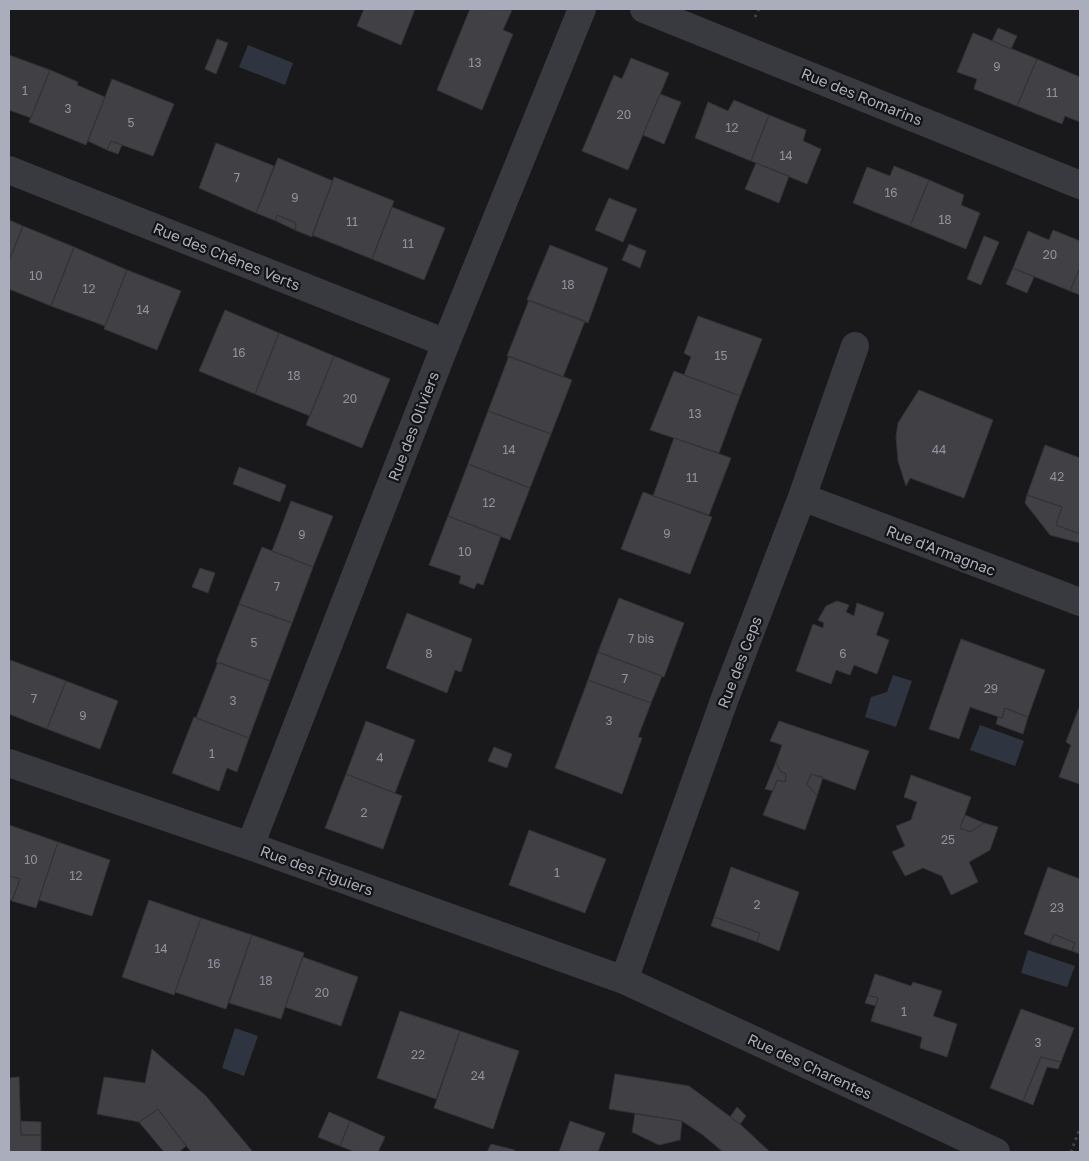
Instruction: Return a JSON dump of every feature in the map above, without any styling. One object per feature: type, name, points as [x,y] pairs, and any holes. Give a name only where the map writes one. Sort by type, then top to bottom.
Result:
[{"type":"street","name":"Rue des Oliviers","points":[[250,846],[446,343],[582,9]]},
{"type":"street","name":"Rue des Romarins","points":[[644,9],[1080,185]]},
{"type":"street","name":"Rue des Chênes Verts","points":[[9,170],[446,343]]},
{"type":"street","name":"Rue des Ceps","points":[[624,980],[725,698],[802,497],[855,346]]},
{"type":"street","name":"Rue d'Armagnac","points":[[802,497],[1080,602]]},
{"type":"street","name":"Rue des Figuiers","points":[[9,763],[250,846],[624,980]]},
{"type":"street","name":"Rue des Charentes","points":[[624,980],[996,1152]]},
{"type":"path","points":[[1071,1152],[1080,1128]]},
{"type":"shaded area","points":[[248,45],[293,63],[285,85],[239,67]]},
{"type":"shaded area","points":[[893,675],[912,681],[896,727],[865,717],[871,697],[887,692]]},
{"type":"shaded area","points":[[980,725],[1024,741],[1015,766],[970,750]]},
{"type":"shaded area","points":[[1028,950],[1075,966],[1067,987],[1021,973]]},
{"type":"shaded area","points":[[235,1028],[258,1036],[244,1076],[222,1068]]},
{"type":"building","points":[[364,9],[415,9],[401,45],[357,26]]},
{"type":"building","points":[[470,9],[512,10],[503,30],[513,34],[482,110],[437,90]]},
{"type":"building","points":[[998,28],[1017,36],[1011,49],[992,41]]},
{"type":"building","points":[[973,33],[1037,59],[1017,106],[974,89],[977,79],[957,72]]},
{"type":"building","points":[[217,39],[228,43],[216,74],[205,69]]},
{"type":"building","points":[[9,55],[50,70],[31,118],[9,110]]},
{"type":"building","points":[[631,58],[669,73],[628,170],[582,151],[614,75],[622,79]]},
{"type":"building","points":[[1037,59],[1080,77],[1080,122],[1065,116],[1062,124],[1017,106]]},
{"type":"building","points":[[50,70],[78,82],[77,85],[105,97],[86,145],[29,122]]},
{"type":"building","points":[[112,79],[174,104],[153,156],[111,141],[107,150],[88,141]]},
{"type":"building","points":[[660,94],[681,102],[664,144],[643,135]]},
{"type":"building","points":[[734,100],[769,115],[751,161],[695,138],[708,102],[728,111]]},
{"type":"building","points":[[769,115],[806,130],[803,141],[821,149],[807,184],[751,161]]},
{"type":"building","points":[[111,141],[122,145],[118,154],[107,150]]},
{"type":"building","points":[[216,143],[274,166],[256,213],[199,188]]},
{"type":"building","points":[[278,158],[333,181],[312,237],[295,230],[296,223],[277,215],[276,221],[256,213]]},
{"type":"building","points":[[756,163],[789,176],[779,203],[745,189]]},
{"type":"building","points":[[894,166],[929,180],[910,226],[853,203],[867,167],[890,176]]},
{"type":"building","points":[[334,177],[394,201],[372,259],[312,235]]},
{"type":"building","points":[[929,180],[964,195],[961,205],[980,213],[966,249],[910,226]]},
{"type":"building","points":[[609,198],[637,209],[623,242],[595,230]]},
{"type":"building","points":[[392,207],[445,228],[424,280],[372,259]]},
{"type":"building","points":[[277,215],[296,223],[295,230],[276,221]]},
{"type":"building","points":[[9,220],[23,226],[9,261]]},
{"type":"building","points":[[23,226],[74,247],[51,306],[9,289],[9,261]]},
{"type":"building","points":[[1053,230],[1080,241],[1080,267],[1070,291],[1013,268],[1028,231],[1049,240]]},
{"type":"building","points":[[984,236],[999,242],[981,285],[967,279]]},
{"type":"building","points":[[629,244],[646,251],[640,268],[622,260]]},
{"type":"building","points":[[550,245],[608,268],[588,323],[527,300]]},
{"type":"building","points":[[74,247],[127,270],[105,326],[51,306]]},
{"type":"building","points":[[1080,267],[1080,295],[1070,291]]},
{"type":"building","points":[[1013,268],[1034,277],[1027,293],[1006,284]]},
{"type":"building","points":[[127,270],[181,291],[157,350],[104,329]]},
{"type":"building","points":[[529,300],[585,321],[563,377],[507,356]]},
{"type":"building","points":[[225,310],[279,333],[255,394],[199,371]]},
{"type":"building","points":[[698,316],[762,339],[740,396],[684,375],[691,357],[684,353]]},
{"type":"building","points":[[279,333],[334,356],[310,416],[255,394]]},
{"type":"building","points":[[334,356],[390,379],[362,448],[306,425]]},
{"type":"building","points":[[509,356],[572,380],[551,434],[488,411]]},
{"type":"building","points":[[674,371],[740,396],[719,453],[650,430]]},
{"type":"building","points":[[919,390],[993,420],[964,498],[910,478],[906,486],[898,461],[896,437],[898,423]]},
{"type":"building","points":[[488,411],[551,434],[530,488],[468,464]]},
{"type":"building","points":[[674,438],[731,458],[709,515],[653,496]]},
{"type":"building","points":[[1045,445],[1080,458],[1080,534],[1056,525],[1062,507],[1027,495]]},
{"type":"building","points":[[468,464],[530,488],[510,540],[448,516]]},
{"type":"building","points":[[239,467],[286,485],[280,502],[233,484]]},
{"type":"building","points":[[643,492],[712,517],[690,574],[621,549]]},
{"type":"building","points":[[1027,495],[1062,507],[1056,525],[1080,534],[1080,543],[1050,535],[1025,503]]},
{"type":"building","points":[[291,501],[333,516],[313,567],[272,551]]},
{"type":"building","points":[[448,516],[501,536],[483,585],[477,583],[474,589],[459,583],[461,576],[429,565]]},
{"type":"building","points":[[262,547],[313,567],[292,623],[239,604]]},
{"type":"building","points":[[200,568],[215,573],[208,593],[192,587]]},
{"type":"building","points":[[619,598],[684,623],[664,677],[598,652]]},
{"type":"building","points":[[837,601],[849,605],[846,612],[854,616],[857,603],[884,613],[876,635],[889,640],[877,674],[854,665],[850,675],[836,670],[831,684],[796,671],[813,624],[823,628],[824,623],[818,620],[826,606]]},
{"type":"building","points":[[239,604],[292,623],[270,681],[216,662]]},
{"type":"building","points":[[407,613],[472,639],[461,672],[455,670],[447,693],[386,668]]},
{"type":"building","points":[[961,639],[1045,670],[1028,717],[1005,708],[1002,718],[970,707],[959,739],[929,729]]},
{"type":"building","points":[[598,652],[662,676],[651,703],[588,680]]},
{"type":"building","points":[[10,660],[66,681],[47,729],[9,714]]},
{"type":"building","points":[[218,662],[270,681],[249,738],[196,718]]},
{"type":"building","points":[[588,680],[651,703],[638,737],[642,738],[622,794],[555,768]]},
{"type":"building","points":[[66,681],[118,701],[100,749],[47,729]]},
{"type":"building","points":[[1080,705],[1080,784],[1059,777],[1071,745],[1066,742]]},
{"type":"building","points":[[1005,708],[1028,717],[1023,734],[996,724],[998,717],[1002,718]]},
{"type":"building","points":[[194,717],[249,738],[237,772],[227,768],[219,791],[172,773]]},
{"type":"building","points":[[366,721],[415,740],[395,793],[346,774]]},
{"type":"building","points":[[779,721],[869,751],[855,790],[811,774],[807,784],[817,796],[805,830],[763,815],[777,780],[785,782],[786,774],[780,771],[776,762],[782,745],[770,741]]},
{"type":"building","points":[[494,747],[512,754],[507,768],[488,761]]},
{"type":"building","points":[[776,762],[780,771],[786,774],[785,782],[777,780],[773,791],[765,789]]},
{"type":"building","points":[[346,774],[402,796],[383,849],[325,828]]},
{"type":"building","points":[[811,774],[823,777],[817,796],[807,784]]},
{"type":"building","points":[[911,775],[971,797],[960,828],[970,832],[984,823],[998,827],[990,850],[969,862],[978,882],[951,895],[942,876],[923,868],[905,876],[892,852],[905,846],[896,826],[911,820],[917,802],[904,797]]},
{"type":"building","points":[[965,815],[984,823],[970,832],[960,828]]},
{"type":"building","points":[[9,825],[58,842],[36,908],[12,901],[20,879],[9,876]]},
{"type":"building","points":[[529,830],[606,859],[585,913],[509,885]]},
{"type":"building","points":[[58,842],[110,860],[92,916],[39,900]]},
{"type":"building","points":[[731,867],[799,892],[779,951],[757,942],[760,933],[714,917]]},
{"type":"building","points":[[1048,867],[1080,879],[1080,954],[1072,951],[1075,943],[1054,934],[1050,944],[1024,934]]},
{"type":"building","points":[[9,876],[20,879],[12,901],[9,899]]},
{"type":"building","points":[[149,900],[201,918],[174,995],[122,977]]},
{"type":"building","points":[[714,917],[760,933],[757,942],[711,926]]},
{"type":"building","points":[[201,918],[252,935],[226,1009],[175,992]]},
{"type":"building","points":[[1054,934],[1075,943],[1072,951],[1050,944]]},
{"type":"building","points":[[252,935],[304,953],[281,1019],[229,1003]]},
{"type":"building","points":[[303,957],[358,977],[341,1026],[285,1007]]},
{"type":"building","points":[[875,974],[911,986],[913,982],[942,991],[933,1016],[957,1024],[947,1057],[920,1048],[922,1037],[871,1021],[878,998],[868,995]]},
{"type":"building","points":[[868,995],[878,998],[876,1006],[865,1003]]},
{"type":"building","points":[[1021,1009],[1074,1028],[1061,1062],[1041,1057],[1023,1101],[990,1088]]},
{"type":"building","points":[[400,1011],[460,1031],[436,1099],[377,1078]]},
{"type":"building","points":[[460,1031],[519,1051],[493,1129],[434,1108]]},
{"type":"building","points":[[152,1049],[206,1096],[253,1152],[191,1152],[158,1109],[139,1122],[97,1114],[104,1077],[145,1083]]},
{"type":"building","points":[[1041,1057],[1061,1062],[1058,1069],[1047,1067],[1033,1105],[1023,1101]]},
{"type":"building","points":[[615,1074],[689,1086],[740,1124],[770,1152],[723,1152],[682,1121],[609,1109]]},
{"type":"building","points":[[19,1077],[21,1135],[41,1135],[41,1152],[9,1152],[9,1078]]},
{"type":"building","points":[[737,1107],[746,1116],[740,1124],[730,1117]]},
{"type":"building","points":[[158,1109],[186,1146],[179,1152],[164,1152],[139,1122]]},
{"type":"building","points":[[329,1112],[350,1121],[340,1146],[318,1137]]},
{"type":"building","points":[[635,1114],[682,1121],[680,1140],[659,1145],[632,1132]]},
{"type":"building","points":[[20,1121],[41,1122],[41,1135],[21,1135]]},
{"type":"building","points":[[350,1121],[385,1137],[378,1152],[355,1152],[340,1146]]},
{"type":"building","points":[[570,1121],[605,1133],[598,1152],[559,1152]]},
{"type":"building","points":[[491,1144],[515,1150],[514,1152],[487,1152]]}]
